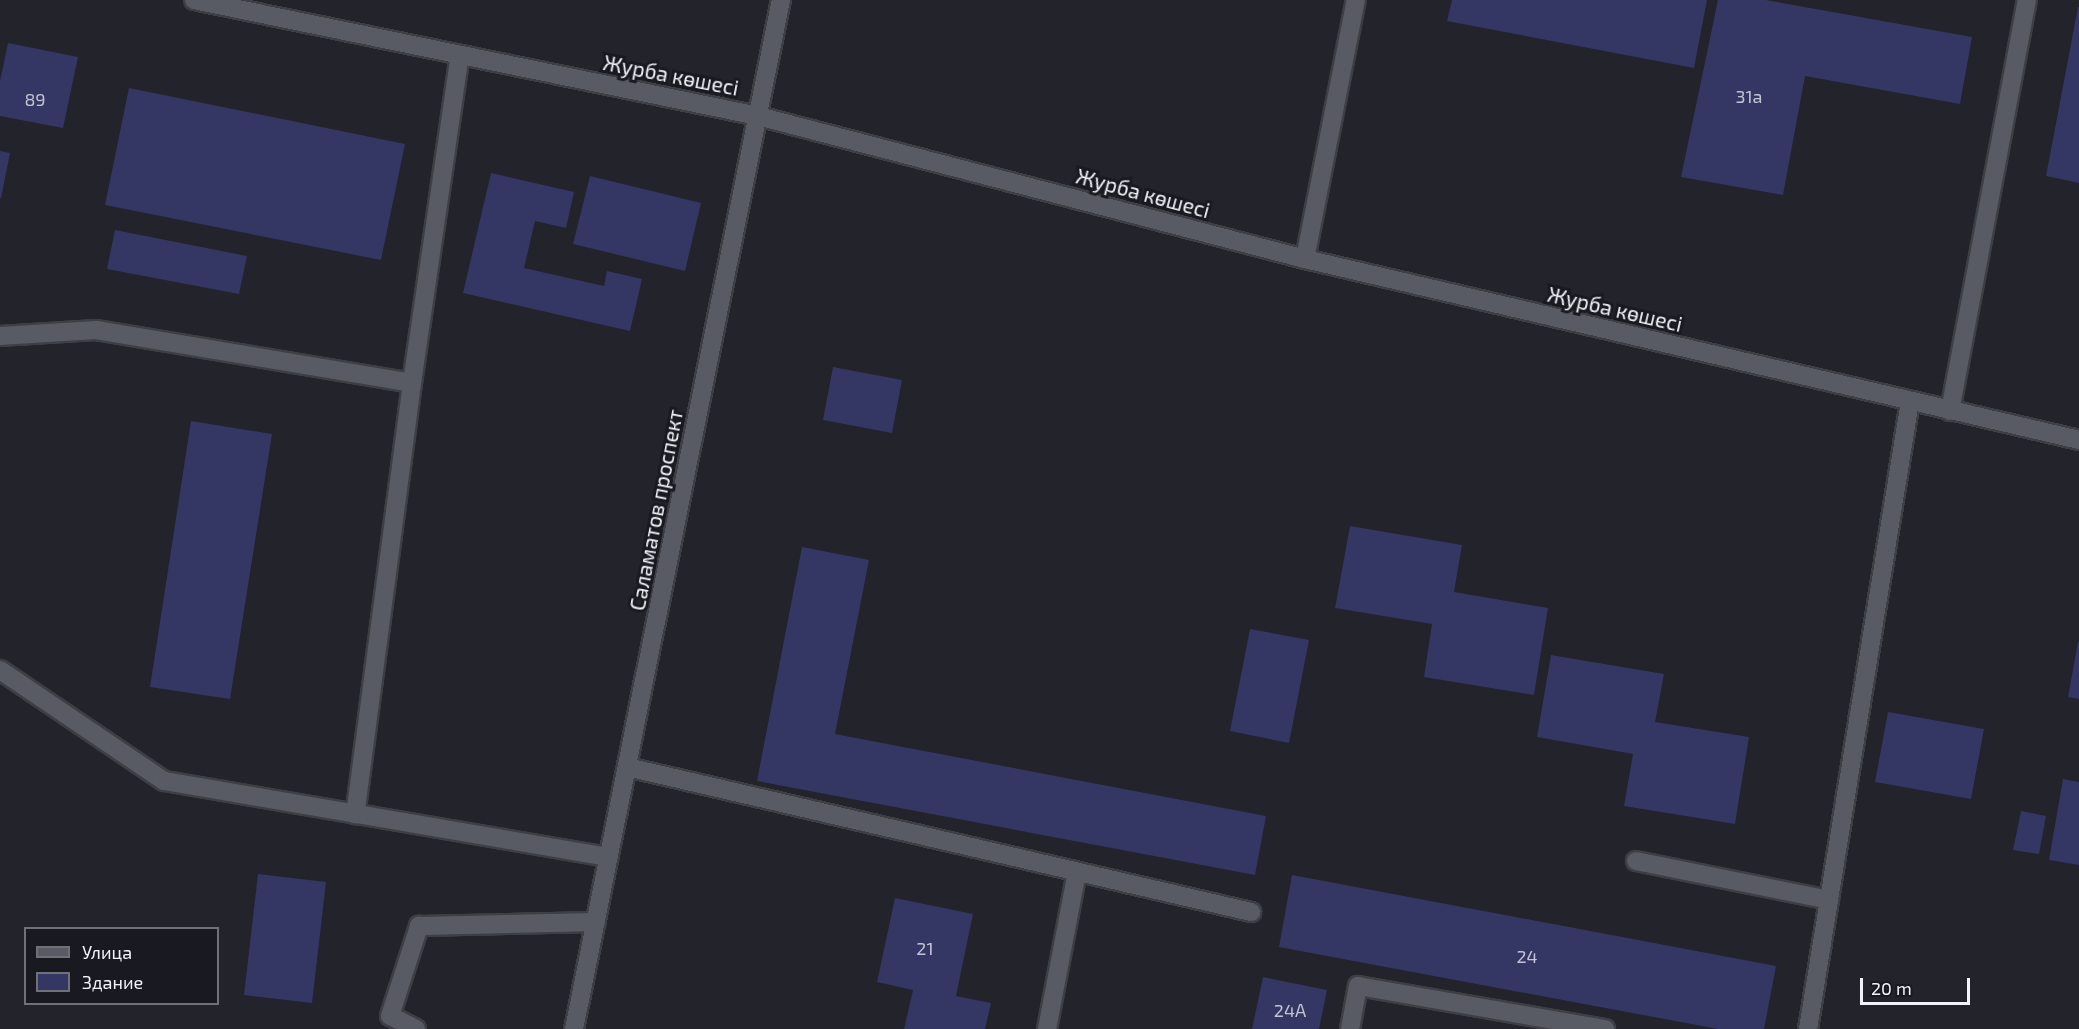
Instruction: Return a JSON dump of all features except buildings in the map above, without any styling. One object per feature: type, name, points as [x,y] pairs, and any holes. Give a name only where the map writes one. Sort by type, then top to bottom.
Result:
[{"type":"street","name":"Журба көшесі","points":[[194,0],[758,116],[1305,259],[2079,440]]},
{"type":"street","name":"Саламатов проспект","points":[[574,1029],[781,0]]},
{"type":"street","points":[[1305,259],[1356,0]]},
{"type":"street","points":[[1950,411],[2023,1]]},
{"type":"street","points":[[355,814],[412,383],[460,55]]},
{"type":"street","points":[[0,336],[96,330],[412,383]]},
{"type":"street","points":[[1808,1029],[1910,401]]},
{"type":"street","points":[[0,670],[164,781],[609,857]]},
{"type":"street","points":[[627,767],[1251,912]]},
{"type":"street","points":[[1636,861],[1829,900]]},
{"type":"street","points":[[1047,1029],[1077,872]]},
{"type":"street","points":[[416,1029],[390,1016],[419,926],[596,922]]},
{"type":"street","points":[[1350,1029],[1358,986],[1605,1029]]}]
